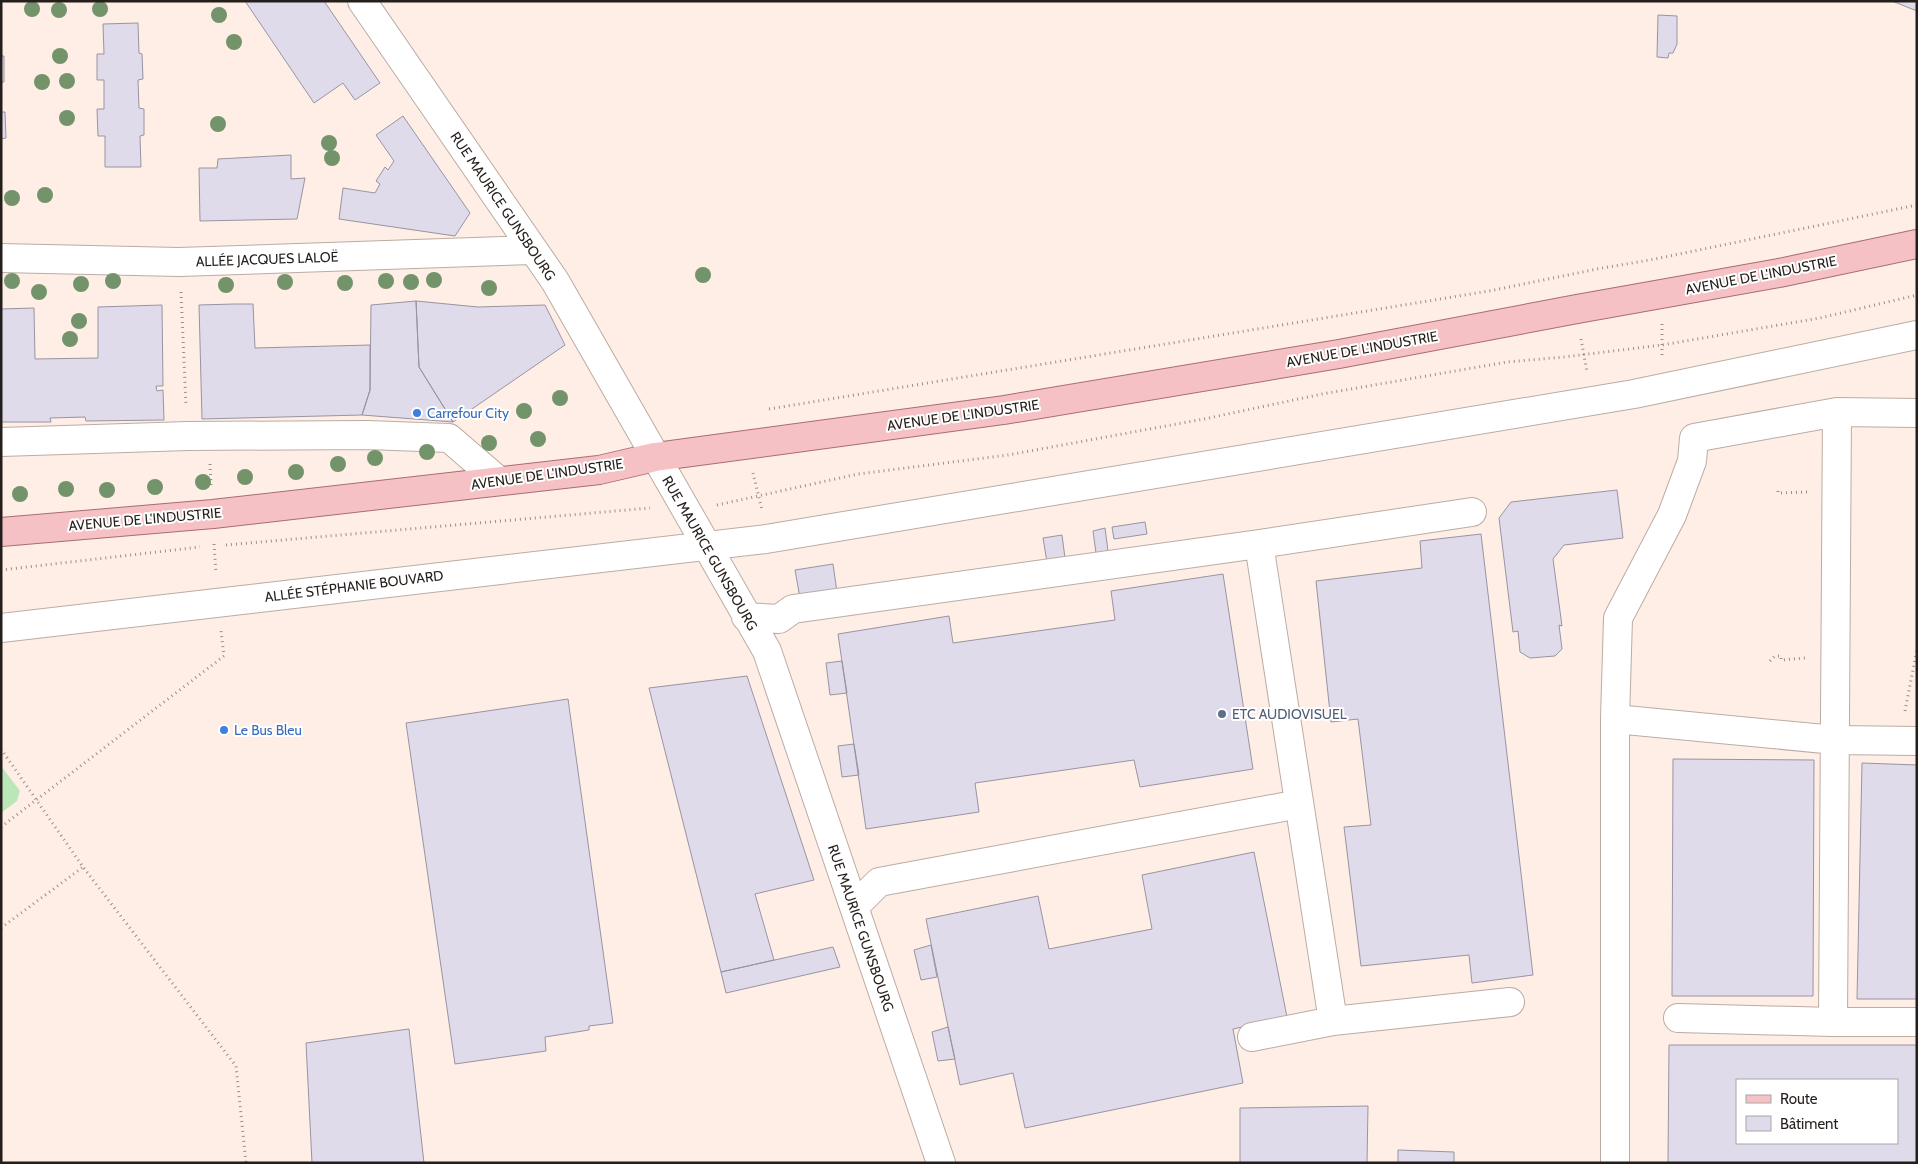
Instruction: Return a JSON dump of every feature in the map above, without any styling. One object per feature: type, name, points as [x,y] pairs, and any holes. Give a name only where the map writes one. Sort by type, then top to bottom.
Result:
[{"type":"main road","name":"AVENUE DE L'INDUSTRIE","points":[[1,532],[212,514],[599,470],[655,457],[1004,410],[1339,354],[1779,273],[1917,244]]},
{"type":"street","name":"RUE MAURICE GUNSBOURG","points":[[362,1],[555,281],[766,651],[941,1163]]},
{"type":"street","name":"ALLÉE JACQUES LALOË","points":[[1,258],[179,262],[533,250]]},
{"type":"street","points":[[706,545],[766,539],[1634,394],[1917,335]]},
{"type":"street","points":[[1833,1022],[1837,412]]},
{"type":"street","points":[[1615,1163],[1615,719],[1618,618],[1672,515],[1692,461],[1694,438],[1837,412],[1917,413]]},
{"type":"street","points":[[1,442],[188,436],[367,435],[449,438],[499,481]]},
{"type":"street","points":[[746,617],[778,619],[793,609],[1259,544],[1472,512]]},
{"type":"street","points":[[1259,544],[1333,1021]]},
{"type":"street","name":"ALLÉE STÉPHANIE BOUVARD","points":[[1,628],[706,545]]},
{"type":"street","points":[[1615,719],[1835,740],[1917,741]]},
{"type":"street","points":[[854,908],[879,882],[1299,804]]},
{"type":"street","points":[[1252,1038],[1333,1021],[1510,1002]]},
{"type":"street","points":[[1678,1018],[1917,1022]]},
{"type":"path","points":[[1489,291],[1917,205]]},
{"type":"path","points":[[1,827],[224,656],[218,602],[210,461],[189,462],[179,262]]},
{"type":"path","points":[[224,545],[683,505],[715,505],[858,474],[1008,455],[1204,419],[1322,394],[1507,362],[1662,345],[1820,318],[1917,295]]},
{"type":"path","points":[[208,546],[215,546]]},
{"type":"path","points":[[1,570],[202,547]]},
{"type":"path","points":[[1905,712],[1917,650]]},
{"type":"path","points":[[1770,661],[1775,656],[1781,656],[1781,660],[1835,656]]},
{"type":"path","points":[[1,749],[83,867],[236,1066],[246,1163]]},
{"type":"path","points":[[1,928],[83,867]]},
{"type":"green space","points":[[1,766],[20,791],[17,801],[1,813]]},
{"type":"building","points":[[245,1],[324,1],[380,83],[355,100],[343,83],[314,103]]},
{"type":"building","points":[[1892,1],[1917,1],[1917,11]]},
{"type":"building","points":[[1658,15],[1677,16],[1677,44],[1673,53],[1669,53],[1668,58],[1657,57]]},
{"type":"building","points":[[138,23],[139,53],[142,54],[143,79],[138,80],[139,108],[144,109],[144,135],[140,136],[141,167],[105,167],[105,136],[98,136],[97,109],[104,109],[104,80],[97,80],[97,54],[104,54],[103,24]]},
{"type":"building","points":[[1,56],[4,56],[4,82],[1,82]]},
{"type":"building","points":[[1,112],[5,112],[6,138],[1,139]]},
{"type":"building","points":[[403,116],[470,213],[455,236],[339,219],[343,188],[375,193],[380,184],[376,181],[385,167],[388,170],[394,161],[376,135]]},
{"type":"building","points":[[291,155],[291,179],[305,178],[297,219],[200,221],[199,168],[217,168],[218,159]]},
{"type":"building","points":[[416,301],[478,307],[545,305],[565,345],[453,422],[419,367]]},
{"type":"building","points":[[416,301],[419,367],[453,422],[362,415],[370,390],[371,305]]},
{"type":"building","points":[[253,304],[255,348],[370,345],[370,390],[362,415],[202,419],[199,305]]},
{"type":"building","points":[[162,305],[163,386],[156,386],[157,391],[163,390],[164,420],[86,421],[85,417],[50,418],[51,422],[1,422],[1,309],[34,308],[35,359],[98,358],[98,307]]},
{"type":"building","points":[[1617,490],[1623,538],[1564,545],[1553,559],[1562,626],[1559,625],[1562,649],[1555,656],[1530,658],[1520,652],[1518,631],[1513,632],[1499,518],[1511,502]]},
{"type":"building","points":[[1145,522],[1147,534],[1114,539],[1112,527]]},
{"type":"building","points":[[1105,528],[1108,551],[1096,553],[1093,531]]},
{"type":"building","points":[[1481,534],[1533,975],[1472,983],[1469,955],[1361,966],[1344,827],[1371,825],[1358,719],[1331,722],[1316,581],[1422,568],[1420,541]]},
{"type":"building","points":[[1062,535],[1065,558],[1047,562],[1043,538]]},
{"type":"building","points":[[833,564],[837,592],[800,598],[795,570]]},
{"type":"building","points":[[1223,574],[1253,769],[1140,787],[1134,760],[975,783],[979,812],[866,829],[838,634],[949,616],[953,643],[1115,620],[1111,591]]},
{"type":"building","points":[[842,661],[847,693],[830,695],[826,663]]},
{"type":"building","points":[[747,676],[814,880],[755,894],[774,960],[721,972],[649,688]]},
{"type":"building","points":[[568,699],[613,1023],[589,1026],[589,1030],[545,1037],[546,1051],[455,1064],[406,723]]},
{"type":"building","points":[[854,744],[859,775],[842,777],[838,746]]},
{"type":"building","points":[[1673,759],[1814,760],[1813,996],[1672,996]]},
{"type":"building","points":[[1862,763],[1917,765],[1917,999],[1857,999]]},
{"type":"building","points":[[1254,852],[1287,1017],[1233,1029],[1243,1083],[1025,1128],[1013,1073],[960,1085],[926,919],[1038,896],[1049,949],[1152,929],[1142,875]]},
{"type":"building","points":[[931,945],[937,977],[921,980],[914,950]]},
{"type":"building","points":[[833,947],[840,967],[726,993],[721,972]]},
{"type":"building","points":[[948,1027],[955,1059],[938,1061],[932,1032]]},
{"type":"building","points":[[409,1029],[424,1163],[312,1163],[306,1043]]},
{"type":"building","points":[[1669,1045],[1917,1045],[1917,1163],[1668,1163]]},
{"type":"building","points":[[1368,1106],[1367,1163],[1240,1163],[1240,1108]]},
{"type":"building","points":[[1398,1150],[1454,1152],[1454,1163],[1398,1163]]},
{"type":"place","name":"Carrefour City","points":[[417,413]]},
{"type":"place","name":"ETC AUDIOVISUEL","points":[[1222,714]]},
{"type":"place","name":"Le Bus Bleu","points":[[224,730]]}]
